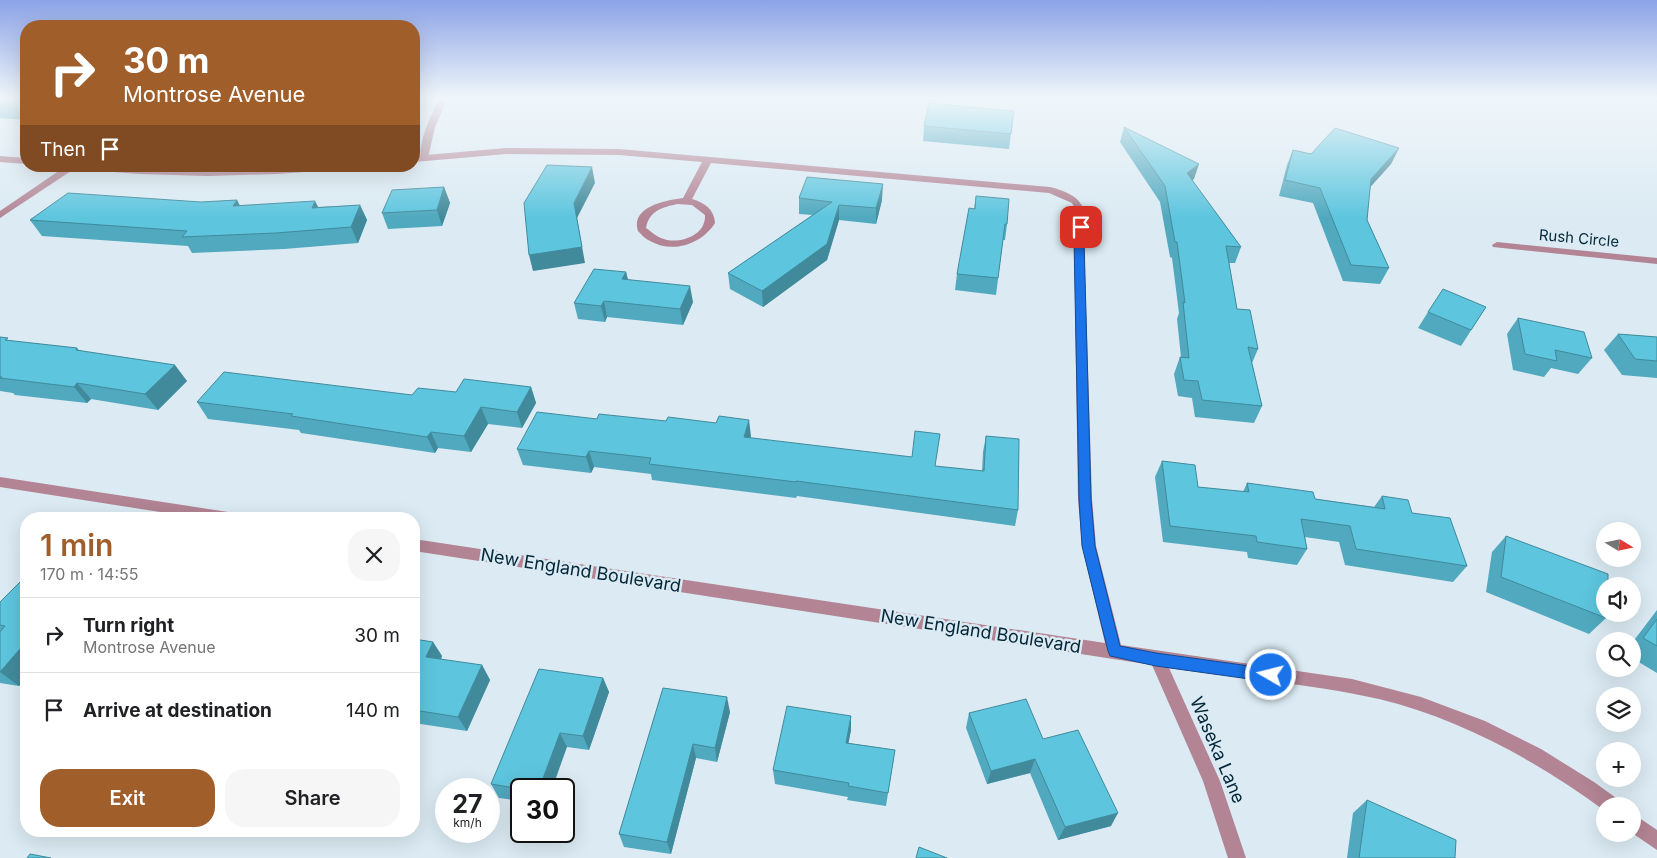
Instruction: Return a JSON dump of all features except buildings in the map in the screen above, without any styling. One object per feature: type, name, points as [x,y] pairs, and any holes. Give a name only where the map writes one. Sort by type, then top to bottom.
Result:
[{"type":"street","points":[[420,155],[426,138]]},
{"type":"street","points":[[420,158],[544,150],[618,152],[1050,190],[1073,199],[1080,205],[1082,214],[1079,240],[1085,499],[1089,546],[1115,651]]},
{"type":"street","points":[[0,159],[20,161]]},
{"type":"street","points":[[686,201],[708,159]]},
{"type":"street","points":[[0,215],[63,172]]},
{"type":"street","points":[[149,172],[203,174],[268,172]]},
{"type":"street","points":[[686,201],[702,206],[709,212],[711,220],[708,229],[686,242],[671,244],[658,242],[647,237],[641,229],[641,220],[647,212],[659,205],[686,201]]},
{"type":"street","name":"Rush Circle","points":[[1497,245],[1657,261]]},
{"type":"street","points":[[0,482],[195,512]]},
{"type":"street","name":"New England Boulevard","points":[[420,546],[1115,651],[1156,660],[1348,686],[1391,695],[1443,712],[1504,739],[1559,770],[1600,797]]},
{"type":"street","name":"Waseka Lane","points":[[1156,660],[1214,786],[1230,832],[1236,858]]},
{"type":"street","points":[[1641,829],[1657,841]]},
{"type":"route","points":[[1081,227],[1079,240],[1085,499],[1089,546],[1115,651],[1156,660],[1271,675]]}]
